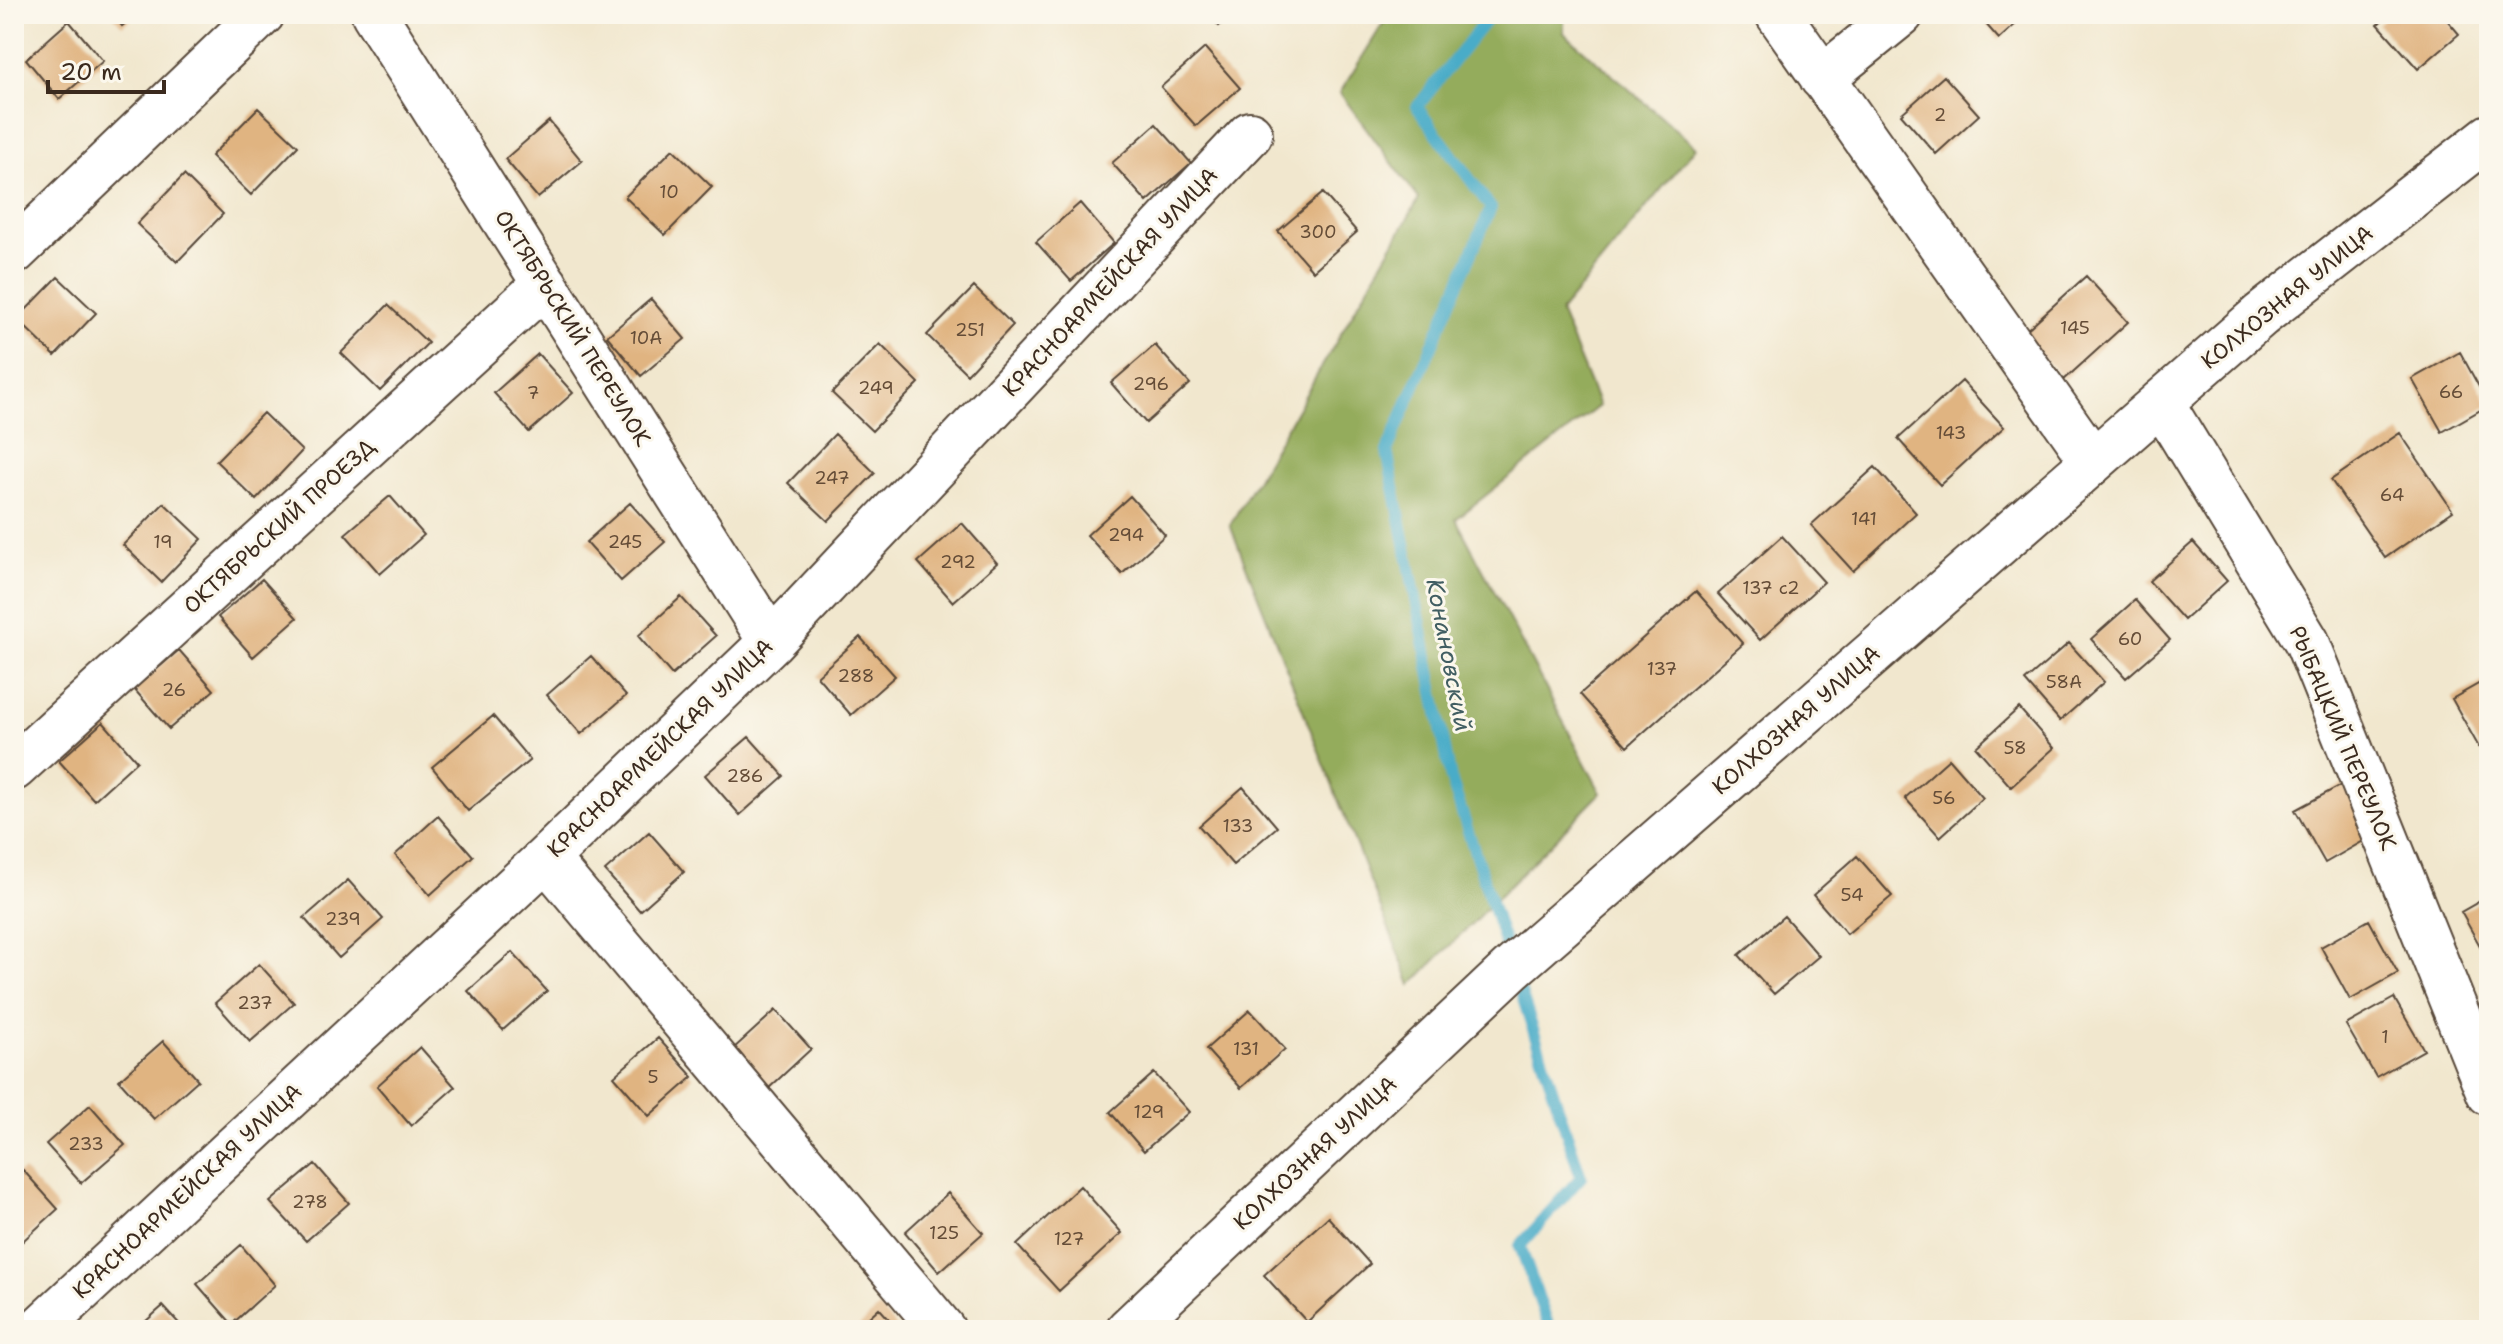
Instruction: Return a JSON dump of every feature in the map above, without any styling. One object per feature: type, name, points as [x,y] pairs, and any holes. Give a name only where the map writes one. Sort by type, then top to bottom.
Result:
[{"type":"street","points":[[14,252],[262,14]]},
{"type":"street","name":"ОКТЯБРЬСКИЙ ПЕРЕУЛОК","points":[[374,14],[771,642]]},
{"type":"street","points":[[1778,14],[2093,461]]},
{"type":"street","points":[[1822,78],[1901,14]]},
{"type":"street","name":"КРАСНОАРМЕЙСКАЯ УЛИЦА","points":[[38,1330],[546,858],[771,642],[1250,134]]},
{"type":"street","name":"КОЛХОЗНАЯ УЛИЦА","points":[[1128,1330],[1522,959],[2261,315],[2489,137]]},
{"type":"street","name":"ОКТЯБРЬСКИЙ ПРОЕЗД","points":[[14,768],[545,284]]},
{"type":"street","name":"РЫБАЦКИЙ ПЕРЕУЛОК","points":[[2161,402],[2307,642],[2489,1093]]},
{"type":"street","points":[[546,858],[943,1330]]},
{"type":"green space","points":[[1389,14],[1564,14],[1564,33],[1696,147],[1560,312],[1599,406],[1456,519],[1601,793],[1411,985],[1230,525],[1419,199],[1340,93]]},
{"type":"building","points":[[112,14],[137,14],[122,26]]},
{"type":"building","points":[[1208,14],[1232,14],[1219,26]]},
{"type":"building","points":[[1977,14],[2027,14],[1999,39]]},
{"type":"building","points":[[2390,14],[2442,14],[2459,34],[2418,69],[2378,24]]},
{"type":"building","points":[[69,21],[103,61],[59,99],[26,59]]},
{"type":"building","points":[[1205,48],[1240,88],[1196,126],[1161,87]]},
{"type":"building","points":[[1944,76],[1979,115],[1936,154],[1901,114]]},
{"type":"building","points":[[258,108],[298,146],[251,195],[211,156]]},
{"type":"building","points":[[549,121],[582,161],[538,198],[505,159]]},
{"type":"building","points":[[1156,124],[1191,163],[1147,202],[1112,163]]},
{"type":"building","points":[[673,149],[712,187],[665,235],[625,197]]},
{"type":"building","points":[[184,175],[223,214],[177,262],[137,224]]},
{"type":"building","points":[[1323,193],[1357,232],[1313,271],[1278,231]]},
{"type":"building","points":[[1080,203],[1114,243],[1071,281],[1036,242]]},
{"type":"building","points":[[2086,276],[2128,322],[2064,380],[2022,334]]},
{"type":"building","points":[[58,277],[96,313],[55,356],[17,319]]},
{"type":"building","points":[[974,287],[1013,325],[967,374],[927,335]]},
{"type":"building","points":[[651,299],[685,339],[641,376],[607,336]]},
{"type":"building","points":[[388,305],[428,343],[380,391],[341,353]]},
{"type":"building","points":[[880,344],[919,383],[872,431],[832,393]]},
{"type":"building","points":[[1155,345],[1190,384],[1146,423],[1111,383]]},
{"type":"building","points":[[2460,352],[2489,405],[2442,432],[2412,379]]},
{"type":"building","points":[[538,354],[573,393],[529,432],[494,393]]},
{"type":"building","points":[[1962,381],[2004,427],[1940,485],[1898,439]]},
{"type":"building","points":[[263,413],[302,451],[256,500],[216,461]]},
{"type":"building","points":[[2400,433],[2453,511],[2385,558],[2331,480]]},
{"type":"building","points":[[835,434],[875,473],[828,521],[788,483]]},
{"type":"building","points":[[1875,467],[1916,513],[1853,571],[1811,525]]},
{"type":"building","points":[[390,496],[424,535],[380,574],[345,534]]},
{"type":"building","points":[[1130,496],[1165,535],[1122,574],[1087,535]]},
{"type":"building","points":[[164,503],[202,539],[161,582],[123,545]]},
{"type":"building","points":[[630,503],[665,542],[621,581],[586,542]]},
{"type":"building","points":[[962,523],[997,563],[953,602],[918,562]]},
{"type":"building","points":[[1782,536],[1824,582],[1760,640],[1718,594]]},
{"type":"building","points":[[2193,542],[2227,581],[2184,620],[2149,581]]},
{"type":"building","points":[[262,579],[297,618],[253,657],[218,617]]},
{"type":"building","points":[[1696,591],[1743,644],[1627,747],[1580,694]]},
{"type":"building","points":[[681,597],[716,636],[672,675],[638,636]]},
{"type":"building","points":[[2135,600],[2170,640],[2126,678],[2091,639]]},
{"type":"building","points":[[860,637],[895,676],[851,715],[817,676]]},
{"type":"building","points":[[2069,643],[2104,682],[2060,721],[2025,681]]},
{"type":"building","points":[[179,650],[214,690],[169,729],[134,689]]},
{"type":"building","points":[[591,656],[626,696],[581,734],[547,695]]},
{"type":"building","points":[[2489,678],[2489,747],[2481,751],[2452,699]]},
{"type":"building","points":[[2019,708],[2054,748],[2011,787],[1976,747]]},
{"type":"building","points":[[493,716],[530,760],[468,811],[432,767]]},
{"type":"building","points":[[103,722],[137,761],[94,800],[59,761]]},
{"type":"building","points":[[749,737],[784,776],[740,815],[705,775]]},
{"type":"building","points":[[1949,759],[1983,798],[1940,837],[1905,798]]},
{"type":"building","points":[[2343,784],[2372,836],[2325,863],[2295,810]]},
{"type":"building","points":[[1243,787],[1277,827],[1233,865],[1199,826]]},
{"type":"building","points":[[438,816],[473,856],[430,895],[395,855]]},
{"type":"building","points":[[649,832],[684,872],[640,911],[605,871]]},
{"type":"building","points":[[1857,856],[1892,896],[1847,934],[1813,895]]},
{"type":"building","points":[[348,880],[383,919],[339,958],[304,918]]},
{"type":"building","points":[[2489,896],[2489,962],[2461,912]]},
{"type":"building","points":[[1784,916],[1819,956],[1774,994],[1739,955]]},
{"type":"building","points":[[2369,920],[2398,973],[2350,1000],[2321,947]]},
{"type":"building","points":[[512,952],[547,991],[503,1030],[468,991]]},
{"type":"building","points":[[259,964],[294,1003],[250,1042],[215,1003]]},
{"type":"building","points":[[2394,998],[2424,1050],[2376,1077],[2346,1025]]},
{"type":"building","points":[[776,1010],[811,1049],[768,1089],[733,1049]]},
{"type":"building","points":[[1250,1010],[1285,1049],[1241,1088],[1206,1049]]},
{"type":"building","points":[[658,1038],[693,1077],[649,1116],[614,1076]]},
{"type":"building","points":[[163,1041],[198,1080],[154,1119],[119,1080]]},
{"type":"building","points":[[420,1047],[455,1087],[411,1126],[377,1086]]},
{"type":"building","points":[[1154,1073],[1189,1112],[1144,1151],[1110,1112]]},
{"type":"building","points":[[90,1105],[125,1145],[81,1183],[46,1144]]},
{"type":"building","points":[[315,1164],[349,1203],[306,1241],[270,1202]]},
{"type":"building","points":[[23,1170],[58,1209],[14,1249],[14,1178]]},
{"type":"building","points":[[1080,1186],[1122,1233],[1059,1291],[1017,1245]]},
{"type":"building","points":[[948,1193],[983,1233],[939,1272],[905,1232]]},
{"type":"building","points":[[1328,1217],[1370,1264],[1307,1322],[1264,1275]]},
{"type":"building","points":[[241,1245],[275,1285],[232,1324],[197,1284]]},
{"type":"building","points":[[163,1306],[185,1330],[136,1330]]},
{"type":"building","points":[[879,1308],[899,1330],[855,1330]]},
{"type":"waterway","name":"Конановский","points":[[1491,14],[1417,107],[1491,208],[1387,451],[1451,779],[1510,960]]},
{"type":"waterway","name":"Конановский","points":[[1516,977],[1581,1177],[1520,1246],[1550,1330]]}]
